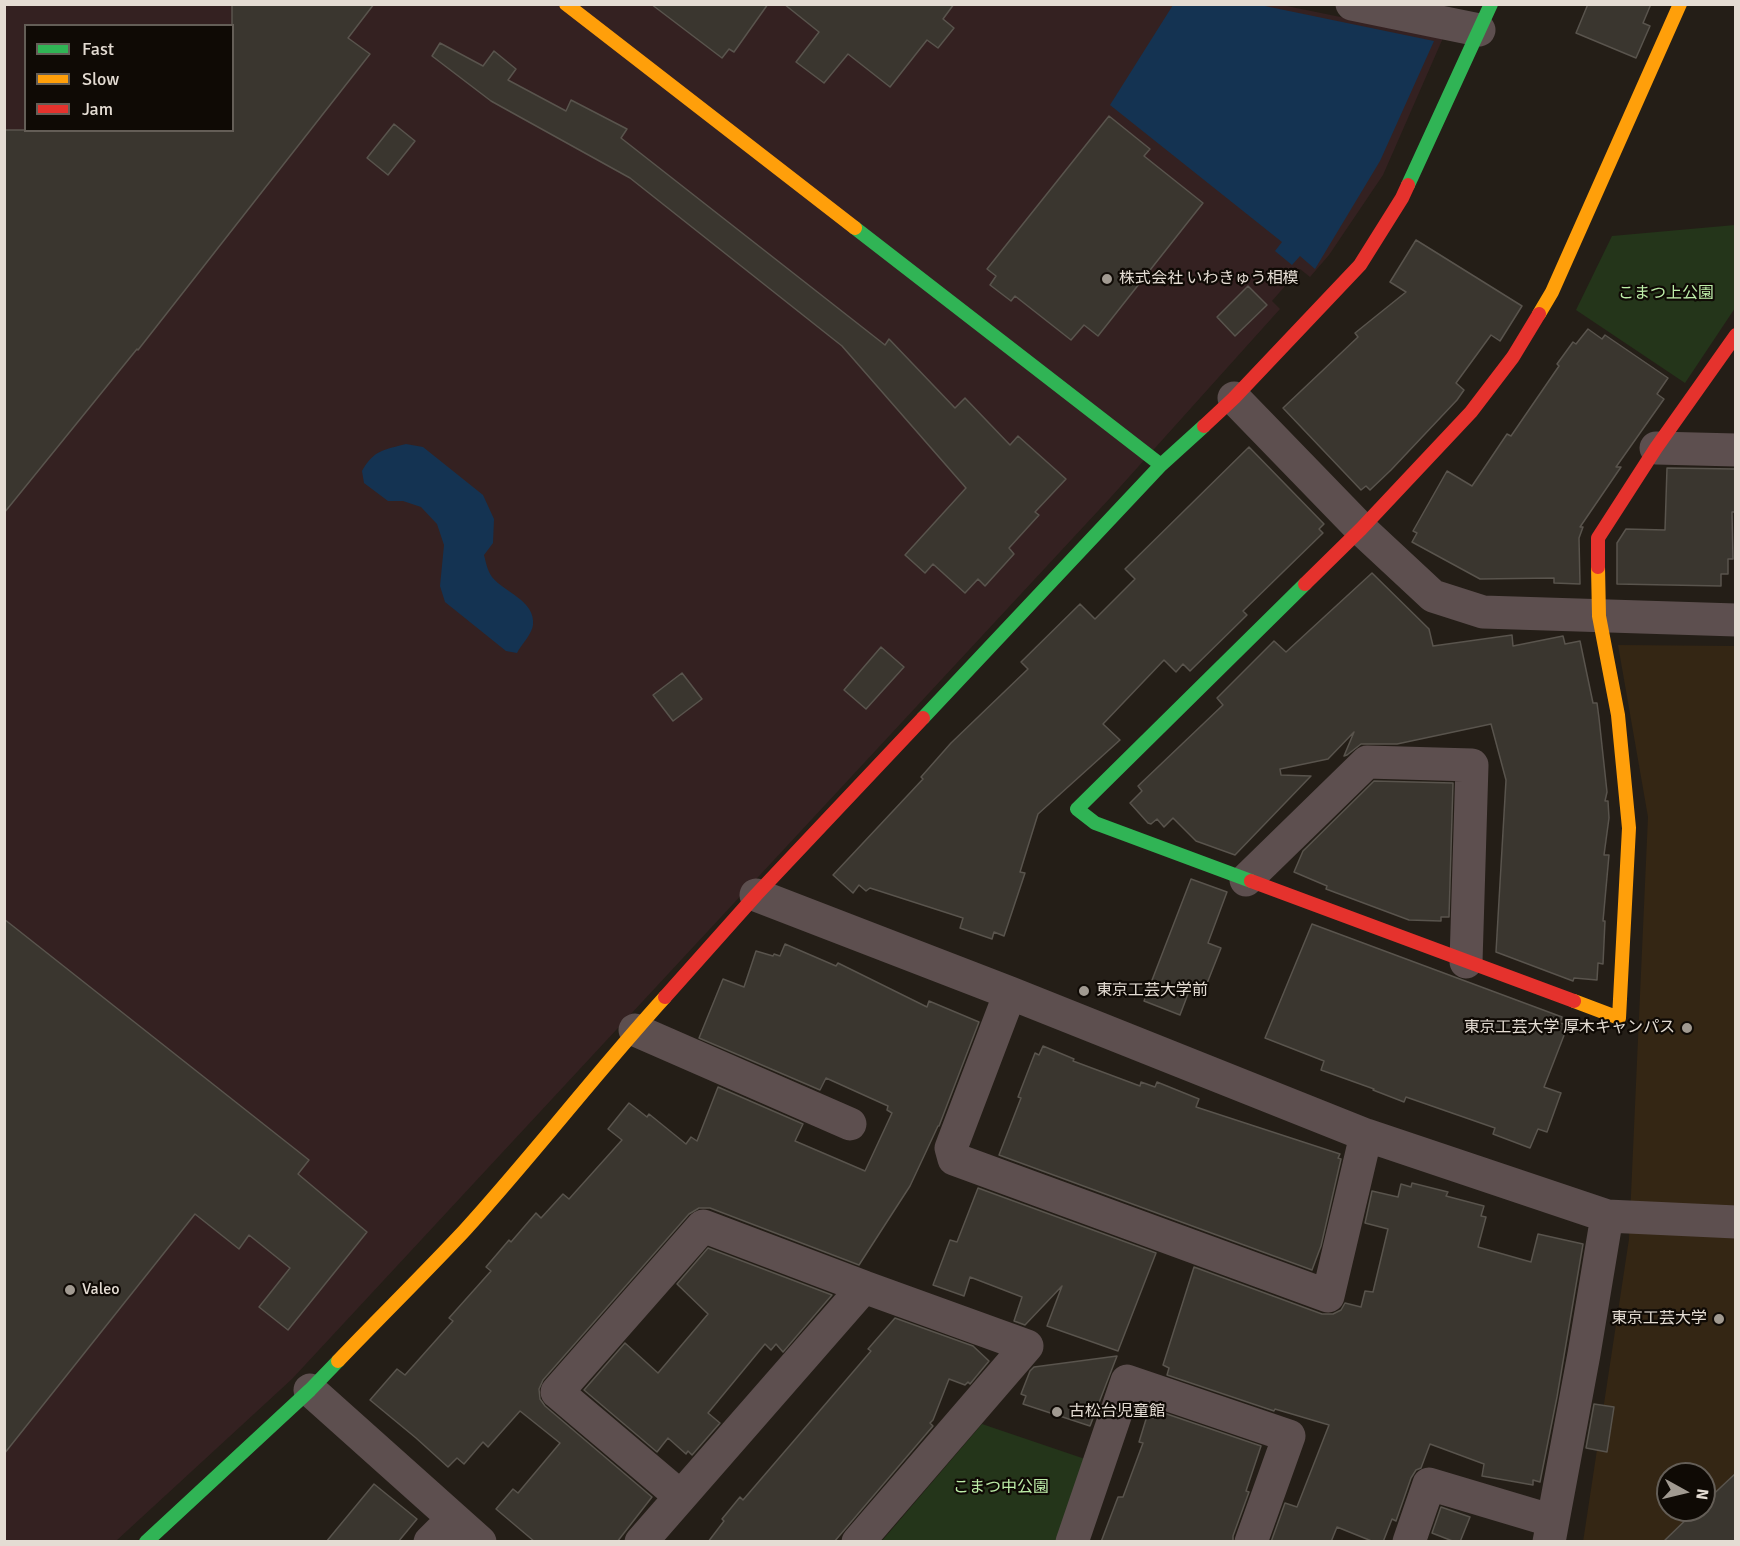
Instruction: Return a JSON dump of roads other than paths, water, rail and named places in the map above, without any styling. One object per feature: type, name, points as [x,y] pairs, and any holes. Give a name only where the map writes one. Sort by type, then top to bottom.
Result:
[{"type":"street","points":[[566,4],[1161,465]]},
{"type":"street","points":[[146,1542],[310,1390],[465,1230],[557,1125],[635,1030],[756,895],[1161,465],[1234,398],[1360,265],[1402,198],[1485,17],[1352,4]]},
{"type":"street","points":[[1680,4],[1552,292],[1514,357],[1471,412],[1361,529],[1077,809],[1095,824],[1619,1018],[1629,828],[1618,715],[1599,616],[1598,538],[1656,448],[1736,335]]},
{"type":"street","points":[[1234,398],[1361,529],[1432,596],[1483,612],[1736,620]]},
{"type":"street","points":[[1656,448],[1736,450]]},
{"type":"street","points":[[1246,880],[1367,762],[1472,765],[1466,962]]},
{"type":"street","points":[[756,895],[1011,993],[1366,1135],[1607,1216],[1736,1222]]},
{"type":"street","points":[[1011,993],[951,1148],[954,1159],[1328,1296],[1366,1135]]},
{"type":"street","points":[[635,1030],[850,1124]]},
{"type":"street","points":[[1409,1542],[1429,1484],[1551,1531],[1607,1216]]},
{"type":"street","points":[[680,1496],[557,1392],[703,1226],[1027,1346],[858,1542]]},
{"type":"street","points":[[641,1542],[864,1287]]},
{"type":"street","points":[[1072,1542],[1127,1381],[1289,1436],[1251,1542]]},
{"type":"street","points":[[310,1390],[480,1542]]},
{"type":"street","points":[[430,1542],[453,1519]]},
{"type":"water","points":[[1173,5],[1260,5],[1434,41],[1380,161],[1315,269],[1300,256],[1292,265],[1275,251],[1282,242],[1110,105]]},
{"type":"water","points":[[406,444],[423,447],[483,495],[494,519],[493,543],[484,555],[489,572],[497,582],[525,603],[533,617],[529,636],[517,653],[506,651],[445,602],[440,586],[444,545],[437,524],[421,507],[403,501],[388,501],[364,483],[362,471],[375,455]]},
{"type":"place","name":"株式会社 いわきゅう相模","points":[[1107,279]]},
{"type":"place","name":"東京工芸大学前","points":[[1084,991]]},
{"type":"place","name":"東京工芸大学 厚木キャンパス","points":[[1687,1028]]},
{"type":"place","name":"Valeo","points":[[70,1290]]},
{"type":"place","name":"東京工芸大学","points":[[1719,1319]]},
{"type":"place","name":"古松台児童館","points":[[1057,1412]]},
{"type":"park label","name":"こまつ上公園","points":[[1666,294]]},
{"type":"park label","name":"こまつ中公園","points":[[1001,1488]]}]
